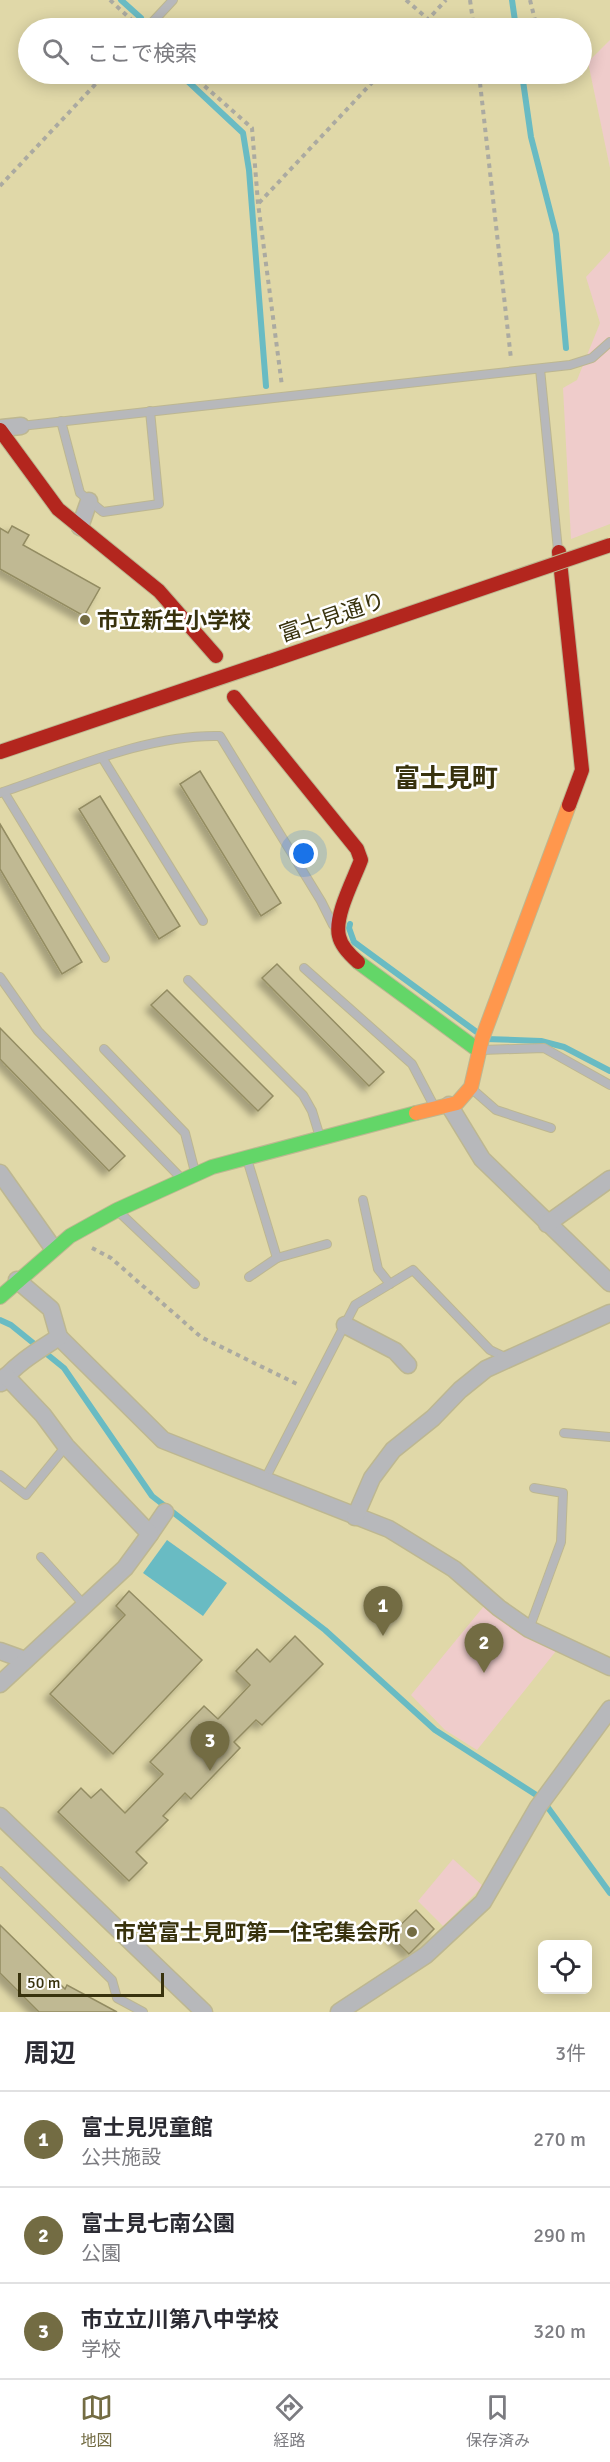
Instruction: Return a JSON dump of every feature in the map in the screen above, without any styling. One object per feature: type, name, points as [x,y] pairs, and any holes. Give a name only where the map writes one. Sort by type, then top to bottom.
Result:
[{"type":"street","points":[[21,426],[0,429],[57,509],[159,591],[216,656]]},
{"type":"street","points":[[80,527],[89,501]]},
{"type":"street","name":"富士見通り","points":[[0,752],[610,545]]},
{"type":"street","points":[[0,1297],[53,1248],[70,1236],[117,1210],[212,1167],[442,1107],[465,1098],[472,1089],[482,1039],[582,770],[559,552]]},
{"type":"street","points":[[234,697],[357,849],[361,860],[342,908],[337,933],[344,948],[357,962],[482,1039]]},
{"type":"street","points":[[442,1107],[482,1159],[610,1284]]},
{"type":"street","points":[[0,1173],[53,1248]]},
{"type":"street","points":[[547,1224],[610,1179]]},
{"type":"street","points":[[17,1280],[51,1309],[54,1340],[163,1440],[389,1529],[454,1569],[499,1608],[529,1629],[610,1667]]},
{"type":"street","points":[[355,1516],[372,1478],[393,1450],[433,1418],[460,1390],[486,1370],[508,1358],[610,1313]]},
{"type":"street","points":[[345,1325],[395,1352],[408,1365]]},
{"type":"street","points":[[54,1340],[3,1380],[43,1415],[66,1446],[150,1534]]},
{"type":"street","points":[[0,1684],[125,1568],[165,1512]]},
{"type":"street","points":[[0,1651],[25,1660]]},
{"type":"street","points":[[339,2012],[426,1955],[483,1902],[542,1801],[610,1709]]},
{"type":"street","points":[[0,1816],[204,2012]]},
{"type":"lane","points":[[156,18],[173,0]]},
{"type":"lane","points":[[21,426],[570,365],[592,358],[610,342]]},
{"type":"lane","points":[[540,369],[559,552]]},
{"type":"lane","points":[[61,422],[80,493],[103,512],[159,504],[150,411]]},
{"type":"lane","points":[[105,958],[2,793],[103,759],[164,741],[194,735],[220,736],[321,901],[337,933]]},
{"type":"lane","points":[[103,759],[203,921]]},
{"type":"lane","points":[[304,968],[412,1064],[442,1107]]},
{"type":"lane","points":[[0,977],[38,1031],[190,1178]]},
{"type":"lane","points":[[188,980],[303,1095],[312,1111],[320,1137]]},
{"type":"lane","points":[[482,1039],[544,1048],[610,1085]]},
{"type":"lane","points":[[104,1049],[185,1133],[190,1178]]},
{"type":"lane","points":[[472,1089],[495,1110],[551,1128]]},
{"type":"lane","points":[[247,1159],[277,1258]]},
{"type":"lane","points":[[363,1200],[378,1269],[390,1284]]},
{"type":"lane","points":[[117,1210],[195,1284]]},
{"type":"lane","points":[[249,1277],[277,1258],[327,1244]]},
{"type":"lane","points":[[264,1481],[355,1305],[413,1270],[490,1350],[508,1358]]},
{"type":"lane","points":[[564,1433],[610,1437]]},
{"type":"lane","points":[[0,1475],[26,1495],[66,1446]]},
{"type":"lane","points":[[529,1629],[561,1542],[563,1493],[534,1488]]},
{"type":"lane","points":[[41,1557],[85,1606]]},
{"type":"lane","points":[[0,1871],[112,1980],[117,1998],[143,2012]]},
{"type":"path","points":[[110,0],[130,18]]},
{"type":"path","points":[[406,0],[427,18]]},
{"type":"path","points":[[429,18],[446,0]]},
{"type":"path","points":[[470,0],[473,18]]},
{"type":"path","points":[[530,0],[534,18]]},
{"type":"path","points":[[0,186],[96,84]]},
{"type":"path","points":[[202,84],[252,128],[258,203],[284,396]]},
{"type":"path","points":[[258,203],[371,84]]},
{"type":"path","points":[[480,84],[512,373]]},
{"type":"path","points":[[70,1236],[111,1258],[201,1337],[310,1390]]},
{"type":"shaded area","points":[[610,40],[610,168],[592,81],[592,58]]},
{"type":"shaded area","points":[[610,251],[610,524],[571,539],[563,388],[577,380],[600,323],[586,277]]},
{"type":"shaded area","points":[[484,1606],[527,1637],[556,1651],[477,1750],[445,1730],[411,1695]]},
{"type":"shaded area","points":[[453,1859],[483,1886],[443,1926],[418,1901]]},
{"type":"water","points":[[167,1540],[227,1583],[203,1616],[143,1573]]},
{"type":"building","points":[[12,526],[29,535],[23,545],[100,588],[84,616],[0,569],[0,528],[8,533]]},
{"type":"building","points":[[200,771],[281,903],[261,916],[180,784]]},
{"type":"building","points":[[100,796],[180,926],[159,939],[79,809]]},
{"type":"building","points":[[0,824],[82,962],[62,974],[0,869]]},
{"type":"building","points":[[277,964],[384,1072],[369,1086],[262,978]]},
{"type":"building","points":[[167,990],[273,1096],[258,1111],[151,1005]]},
{"type":"building","points":[[0,1028],[125,1156],[109,1171],[0,1059]]},
{"type":"building","points":[[129,1591],[202,1660],[113,1754],[50,1694],[125,1615],[116,1606]]},
{"type":"building","points":[[295,1636],[323,1664],[262,1725],[256,1720],[234,1742],[240,1748],[191,1799],[185,1793],[163,1816],[168,1820],[136,1852],[147,1863],[129,1881],[58,1812],[81,1788],[91,1798],[101,1789],[125,1813],[163,1774],[150,1762],[204,1706],[218,1719],[250,1685],[236,1671],[257,1649],[270,1662]]},
{"type":"building","name":"市営富士見町第一住宅集会所","points":[[416,1910],[434,1929],[409,1954],[390,1935]]},
{"type":"building","points":[[0,1925],[65,1989],[67,1985],[117,2012],[39,2012],[0,1973]]},
{"type":"waterway","points":[[121,0],[141,18]]},
{"type":"waterway","points":[[512,0],[515,18]]},
{"type":"waterway","points":[[191,84],[243,133],[249,170],[266,386]]},
{"type":"waterway","points":[[523,84],[531,137],[556,234],[566,348]]},
{"type":"waterway","points":[[350,924],[349,928],[354,942],[478,1033]]},
{"type":"waterway","points":[[486,1039],[541,1041],[564,1047],[610,1071]]},
{"type":"waterway","points":[[0,1320],[11,1325],[64,1368],[152,1496],[325,1630],[435,1730],[541,1798],[610,1893]]},
{"type":"traffic: fast","points":[[358,962],[478,1050]]},
{"type":"traffic: fast","points":[[0,1297],[70,1236],[117,1210],[212,1167],[416,1113]]},
{"type":"traffic: slow","points":[[416,1113],[457,1103],[471,1087],[482,1039],[569,805]]},
{"type":"traffic: jam","points":[[0,430],[58,509],[159,591],[216,656]]},
{"type":"traffic: jam","points":[[270,661],[610,545]]},
{"type":"traffic: jam","points":[[559,552],[582,770],[569,805]]},
{"type":"traffic: jam","points":[[0,752],[270,661]]},
{"type":"traffic: jam","points":[[234,697],[357,849],[361,860],[342,908],[338,928],[342,943],[358,962]]},
{"type":"place","name":"市立新生小学校","points":[[85,620]]},
{"type":"place","name":"富士見児童館","points":[[383,1636]]},
{"type":"place","name":"富士見七南公園","points":[[484,1673]]},
{"type":"place","name":"市立立川第八中学校","points":[[210,1771]]},
{"type":"place","name":"市営富士見町第一住宅集会所","points":[[412,1932]]},
{"type":"district","name":"富士見町","points":[[446,779]]}]
